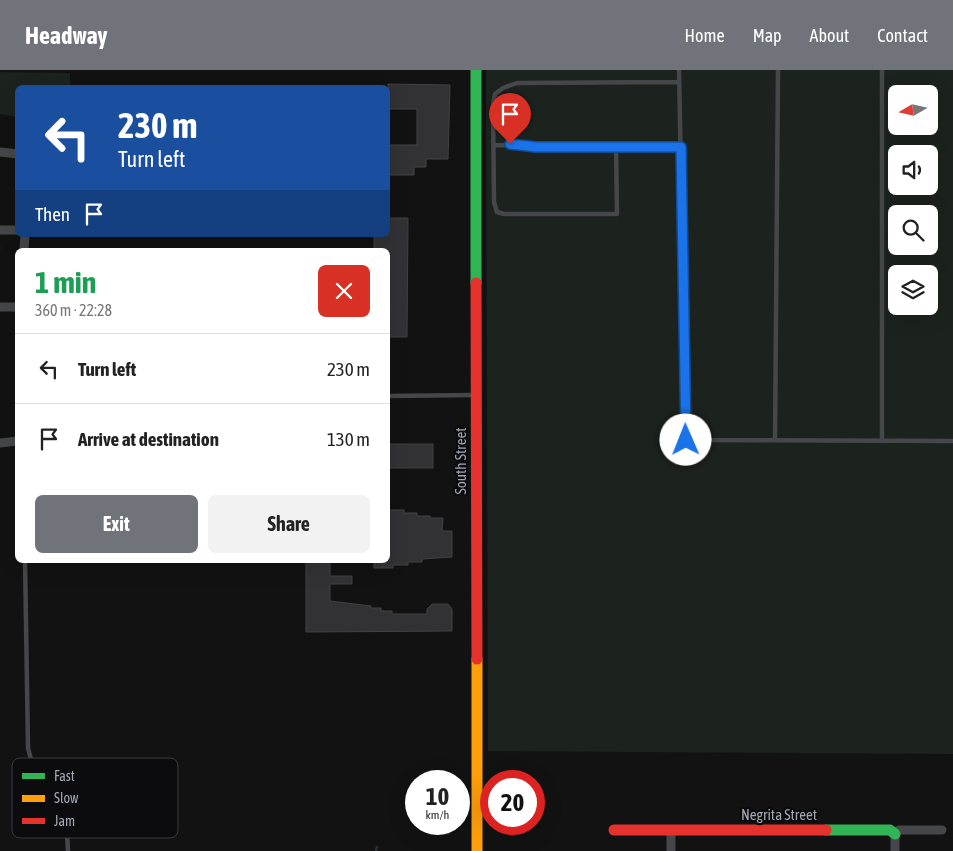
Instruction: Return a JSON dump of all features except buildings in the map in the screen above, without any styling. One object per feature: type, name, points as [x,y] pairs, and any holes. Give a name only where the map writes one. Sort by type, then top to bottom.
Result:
[{"type":"street","name":"South Street","points":[[476,70],[477,851]]},
{"type":"street","points":[[0,152],[15,154]]},
{"type":"street","points":[[0,230],[15,230]]},
{"type":"street","points":[[0,307],[15,307]]},
{"type":"street","points":[[0,443],[15,441]]},
{"type":"street","name":"Negrita Street","points":[[614,830],[890,830],[896,834],[899,830],[942,830]]},
{"type":"street","points":[[671,831],[671,851]]},
{"type":"street","points":[[895,851],[896,834]]},
{"type":"lane","points":[[679,70],[686,440],[953,442]]},
{"type":"lane","points":[[775,440],[778,70]]},
{"type":"lane","points":[[882,70],[882,441]]},
{"type":"lane","points":[[616,146],[617,214],[514,214],[497,212],[494,202],[493,104],[495,94],[503,88],[516,84],[679,82]]},
{"type":"lane","points":[[494,145],[681,147]]},
{"type":"lane","points":[[390,396],[476,395]]},
{"type":"lane","points":[[25,563],[28,748],[31,758]]},
{"type":"lane","points":[[67,838],[68,851]]},
{"type":"shaded area","points":[[486,70],[953,70],[953,754],[488,751]]},
{"type":"shaded area","points":[[0,72],[70,73],[70,85],[15,85],[15,117],[0,114]]},
{"type":"waterway","points":[[376,851],[377,847]]},
{"type":"traffic: fast","points":[[476,70],[476,283]]},
{"type":"traffic: fast","points":[[826,830],[890,830],[895,834]]},
{"type":"traffic: slow","points":[[477,659],[477,851]]},
{"type":"traffic: jam","points":[[476,283],[477,659]]},
{"type":"traffic: jam","points":[[614,830],[826,830]]},
{"type":"route","points":[[510,144],[536,147],[681,147],[686,440]]}]
